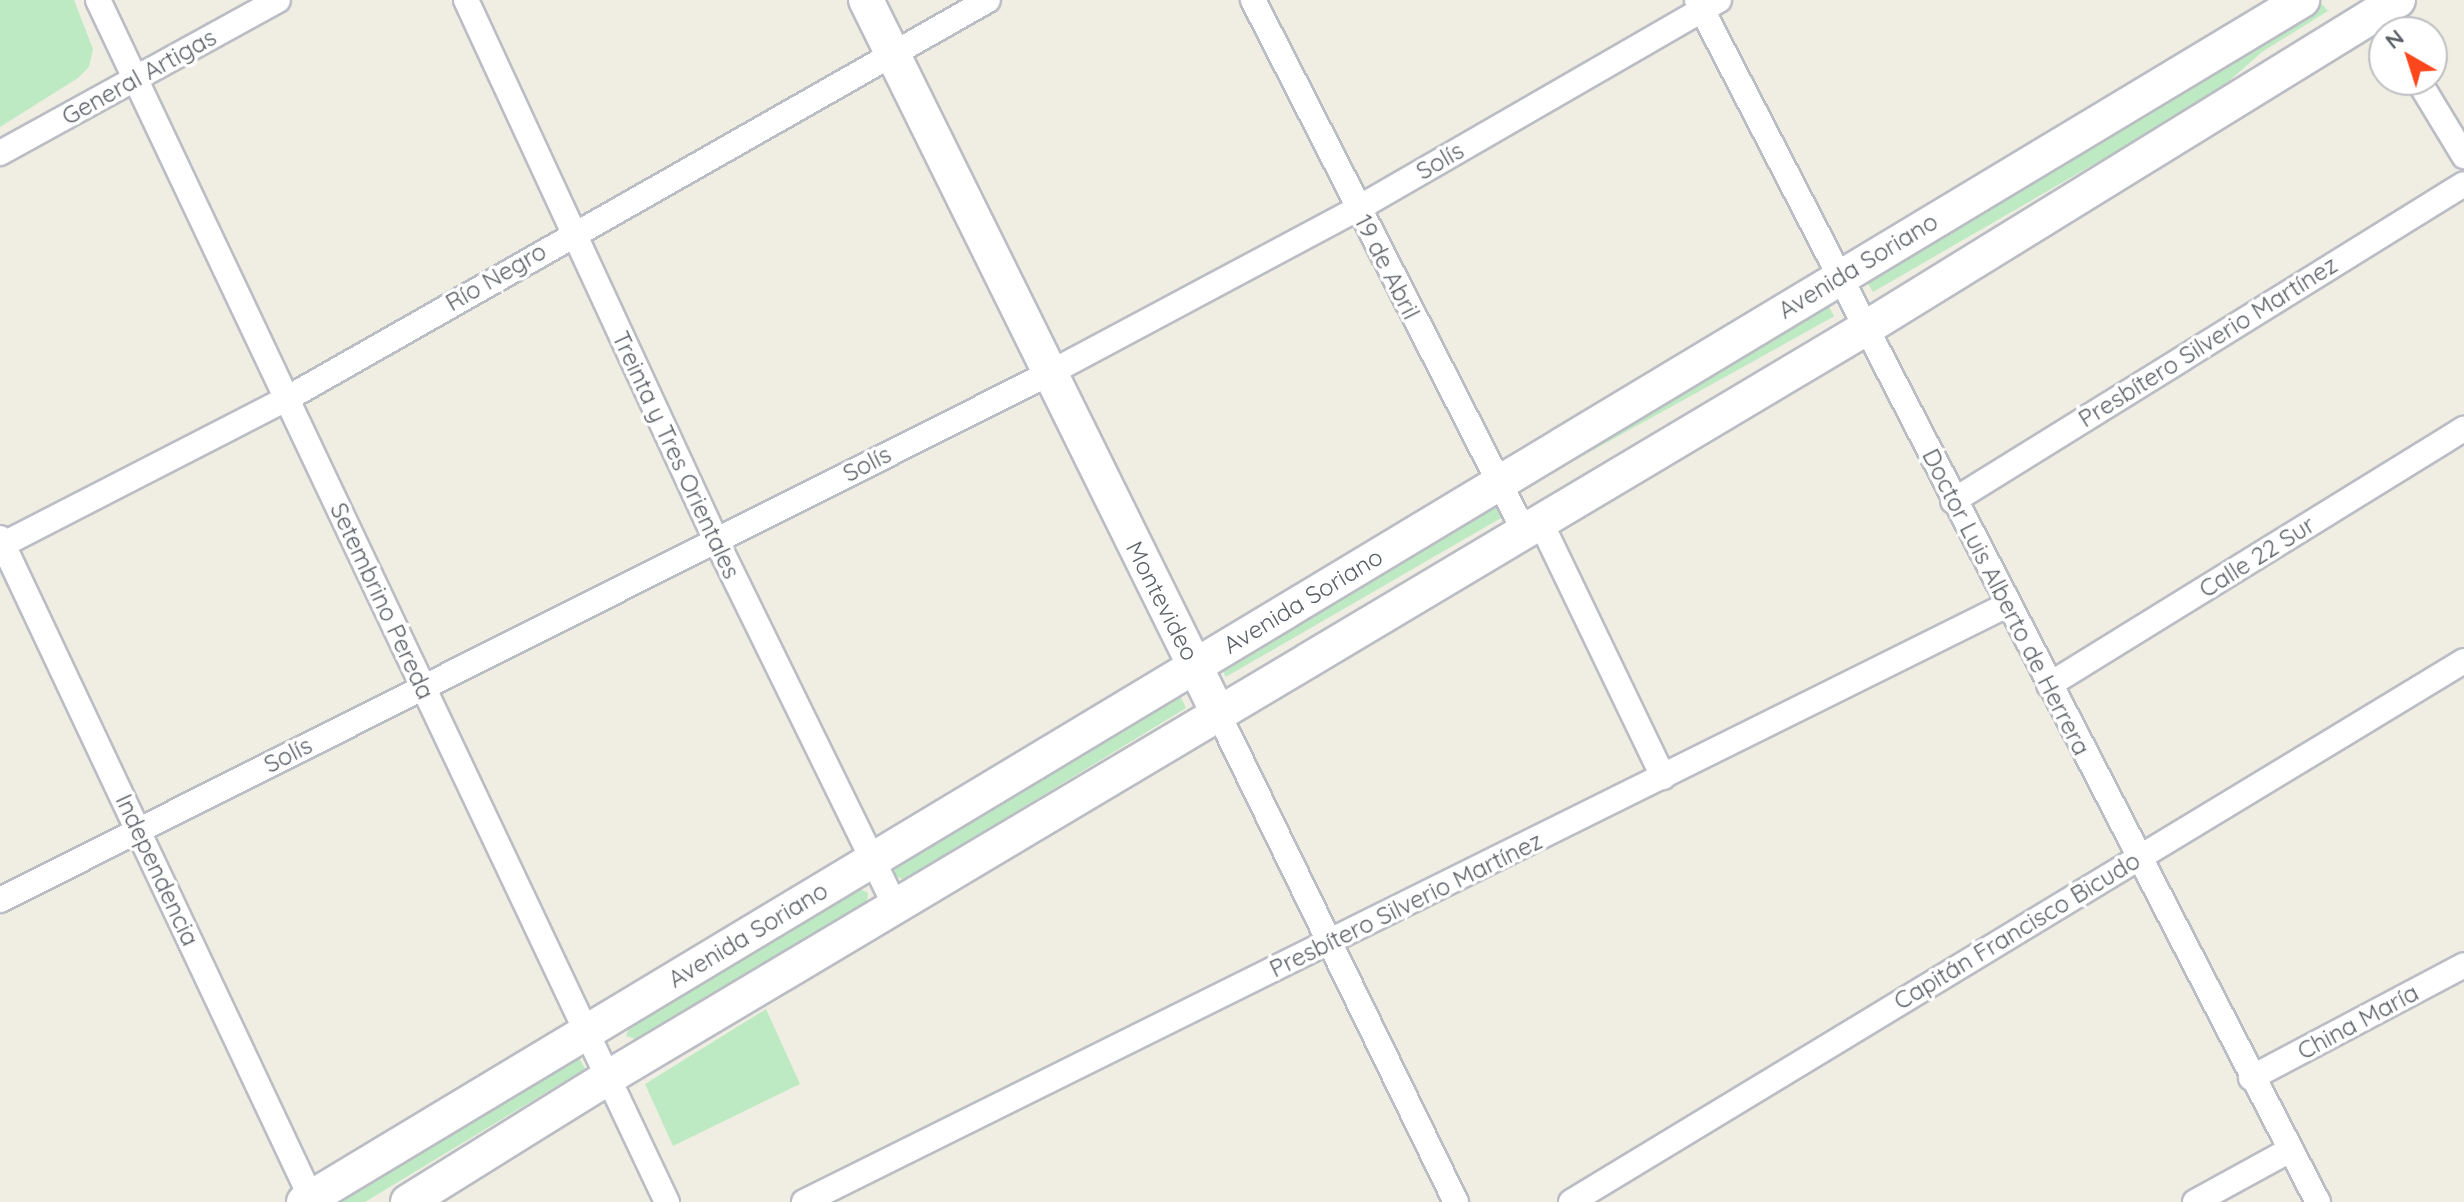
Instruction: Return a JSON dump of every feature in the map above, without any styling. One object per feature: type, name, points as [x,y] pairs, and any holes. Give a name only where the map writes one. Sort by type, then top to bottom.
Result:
[{"type":"street","name":"Setembrino Pereda","points":[[98,0],[667,1202]]},
{"type":"street","name":"General Artigas","points":[[0,153],[278,0]]},
{"type":"street","name":"Treinta y Tres Orientales","points":[[466,0],[716,540],[895,905]]},
{"type":"street","name":"Montevideo","points":[[866,0],[1456,1202]]},
{"type":"street","name":"Río Negro","points":[[1,543],[288,398],[572,233],[988,0]]},
{"type":"street","name":"19 de Abril","points":[[1253,0],[1499,483],[1533,528],[1663,777]]},
{"type":"street","name":"Avenida Soriano","points":[[309,1201],[1839,276],[2302,0]]},
{"type":"street","name":"Solís","points":[[0,900],[1048,374],[1357,209],[1706,3]]},
{"type":"street","name":"Doctor Luis Alberto de Herrera","points":[[1706,3],[1953,501],[2318,1202]]},
{"type":"street","name":"Avenida Soriano","points":[[408,1202],[895,905],[1866,328],[2383,11]]},
{"type":"street","points":[[2428,96],[2464,156]]},
{"type":"street","name":"Presbítero Silverio Martínez","points":[[1953,501],[2464,184]]},
{"type":"street","name":"Calle 22 Sur","points":[[2049,685],[2464,429]]},
{"type":"street","name":"Independencia","points":[[1,543],[138,829],[309,1201]]},
{"type":"street","name":"Presbítero Silverio Martínez","points":[[804,1202],[2007,605]]},
{"type":"street","name":"Capitán Francisco Bicudo","points":[[1571,1202],[2464,661]]},
{"type":"street","name":"China María","points":[[2251,1078],[2464,965]]},
{"type":"street","points":[[2195,1202],[2290,1150]]},
{"type":"green space","points":[[0,0],[74,0],[93,49],[89,67],[78,78],[0,127]]},
{"type":"green space","points":[[2322,4],[2328,11],[2262,52],[2212,96],[1873,292],[1862,274]]},
{"type":"green space","points":[[1824,298],[1834,316],[1525,488],[1515,469]]},
{"type":"green space","points":[[1494,499],[1504,516],[1226,677],[1216,660]]},
{"type":"green space","points":[[1179,693],[1186,708],[904,880],[894,875],[896,864]]},
{"type":"green space","points":[[856,887],[868,893],[867,902],[639,1040],[626,1036],[630,1025]]},
{"type":"green space","points":[[766,1009],[800,1084],[673,1146],[645,1084]]},
{"type":"green space","points":[[576,1052],[585,1069],[365,1202],[339,1202],[336,1197]]}]
